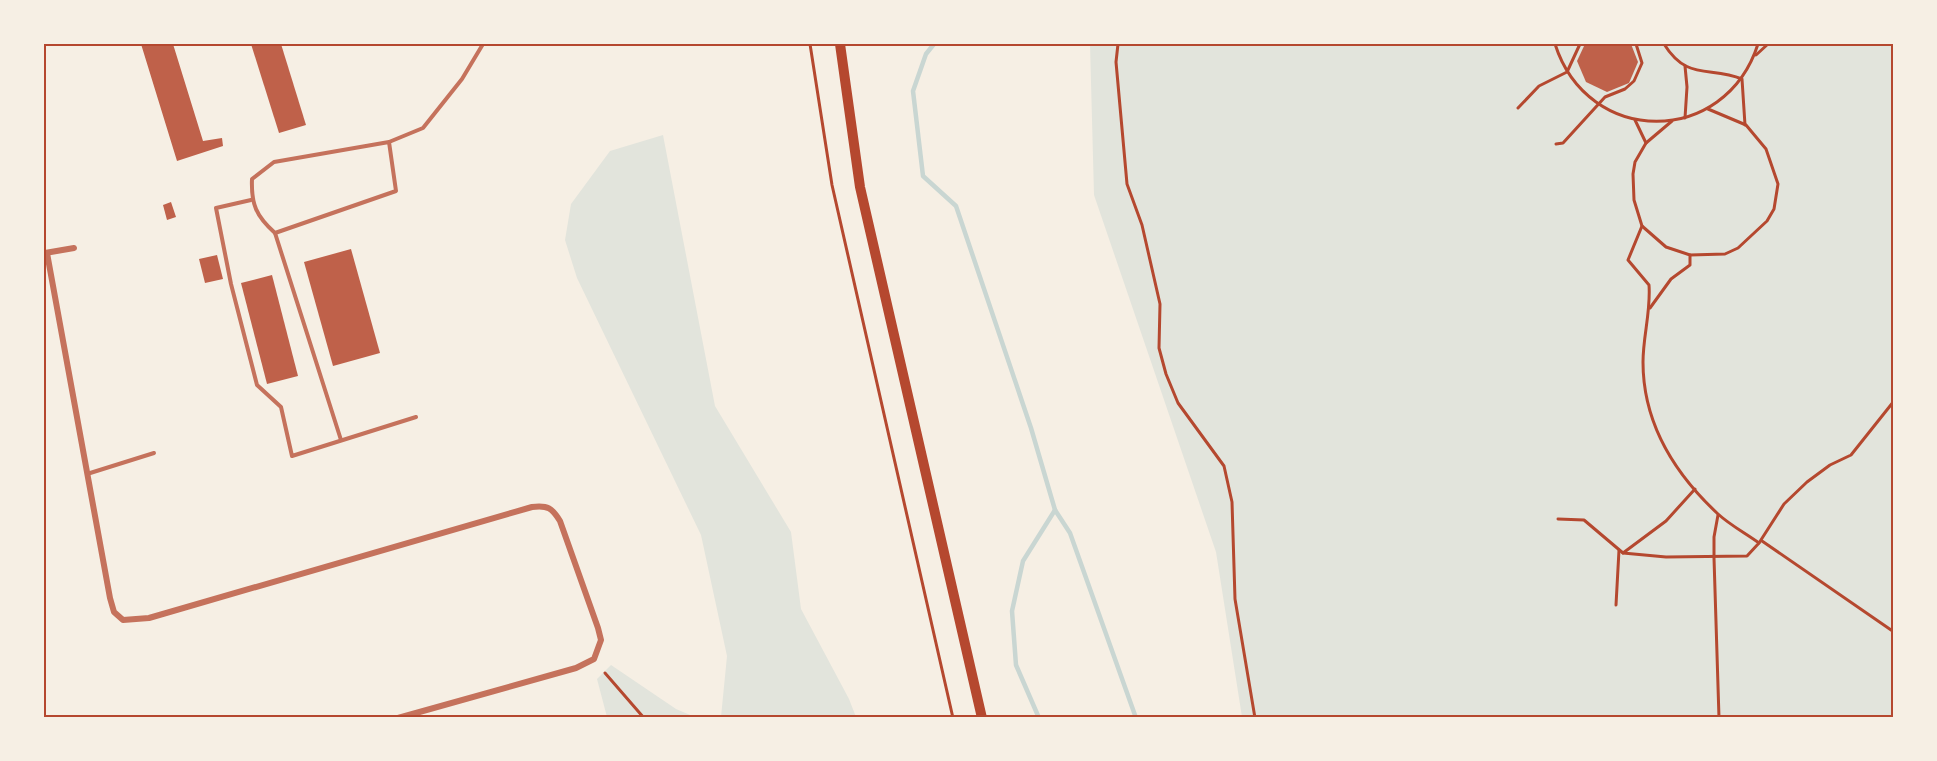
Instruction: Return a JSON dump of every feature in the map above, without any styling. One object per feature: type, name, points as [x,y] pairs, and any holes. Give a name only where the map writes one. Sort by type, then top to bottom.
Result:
[{"type":"main road","points":[[840,44],[860,187],[982,717]]},
{"type":"street","points":[[74,248],[45,253],[110,598],[114,612],[123,620],[134,621],[545,505],[553,510],[560,521],[598,628],[601,640],[594,659],[576,668],[398,717]]},
{"type":"lane","points":[[341,440],[276,233],[259,219],[251,200],[252,178],[274,162],[389,141],[423,128],[462,79],[483,44]]},
{"type":"lane","points":[[276,233],[396,191],[389,141]]},
{"type":"lane","points":[[251,200],[216,208],[231,284],[257,385],[281,407],[292,456],[416,417]]},
{"type":"lane","points":[[87,474],[154,453]]},
{"type":"path","points":[[810,44],[832,185],[953,717]]},
{"type":"path","points":[[1118,44],[1116,62],[1127,183],[1142,225],[1160,304],[1159,348],[1166,375],[1178,403],[1224,466],[1232,502],[1235,599],[1255,717]]},
{"type":"path","points":[[1555,44],[1567,72],[1586,95],[1598,104],[1635,120],[1673,121],[1708,109],[1726,96],[1742,79],[1758,44]]},
{"type":"path","points":[[1518,108],[1539,86],[1567,72],[1580,44]]},
{"type":"path","points":[[1556,144],[1563,143],[1605,97],[1626,89],[1634,81],[1641,63],[1636,44]]},
{"type":"path","points":[[1664,44],[1685,66],[1700,72],[1730,74],[1742,79]]},
{"type":"path","points":[[1754,57],[1768,44]]},
{"type":"path","points":[[1685,66],[1687,87],[1685,118]]},
{"type":"path","points":[[1742,79],[1746,125]]},
{"type":"path","points":[[1673,121],[1646,143],[1635,162],[1634,200],[1642,226],[1666,247],[1690,255],[1725,254],[1738,248],[1767,222],[1774,209],[1778,184],[1766,149],[1746,125],[1708,109]]},
{"type":"path","points":[[1635,120],[1646,143]]},
{"type":"path","points":[[1642,226],[1628,260],[1649,285],[1649,309],[1643,363],[1648,402],[1663,447],[1684,480],[1718,514],[1893,632]]},
{"type":"path","points":[[1649,309],[1671,279],[1690,265],[1690,255]]},
{"type":"path","points":[[1558,519],[1584,520],[1623,553],[1643,556],[1714,558],[1747,556],[1760,542],[1784,504],[1807,482],[1830,465],[1851,455],[1893,401]]},
{"type":"path","points":[[1623,553],[1666,521],[1695,489]]},
{"type":"path","points":[[1718,514],[1714,537],[1714,558],[1719,717]]},
{"type":"path","points":[[1616,605],[1619,550]]},
{"type":"path","points":[[605,673],[644,717]]},
{"type":"shaded area","points":[[1090,44],[1893,44],[1893,717],[1242,717],[1216,552],[1094,195]]},
{"type":"shaded area","points":[[663,135],[715,406],[791,532],[801,609],[849,699],[856,717],[721,717],[727,656],[701,535],[577,278],[565,240],[571,204],[610,151]]},
{"type":"shaded area","points":[[611,665],[676,709],[695,717],[607,717],[597,679]]},
{"type":"building","points":[[141,44],[173,44],[203,141],[222,138],[223,146],[177,161]]},
{"type":"building","points":[[251,44],[281,44],[306,125],[279,133]]},
{"type":"building","points":[[1585,44],[1631,44],[1638,62],[1629,83],[1607,92],[1586,82],[1577,61]]},
{"type":"building","points":[[171,202],[176,217],[167,220],[163,205]]},
{"type":"building","points":[[351,249],[380,353],[333,366],[304,262]]},
{"type":"building","points":[[217,255],[223,279],[205,283],[199,259]]},
{"type":"building","points":[[272,275],[298,376],[267,384],[241,283]]},
{"type":"waterway","points":[[934,44],[926,54],[913,91],[923,176],[956,206],[1031,428],[1055,510],[1070,533],[1136,718]]},
{"type":"waterway","points":[[1039,718],[1016,665],[1012,611],[1023,561],[1055,510]]}]
